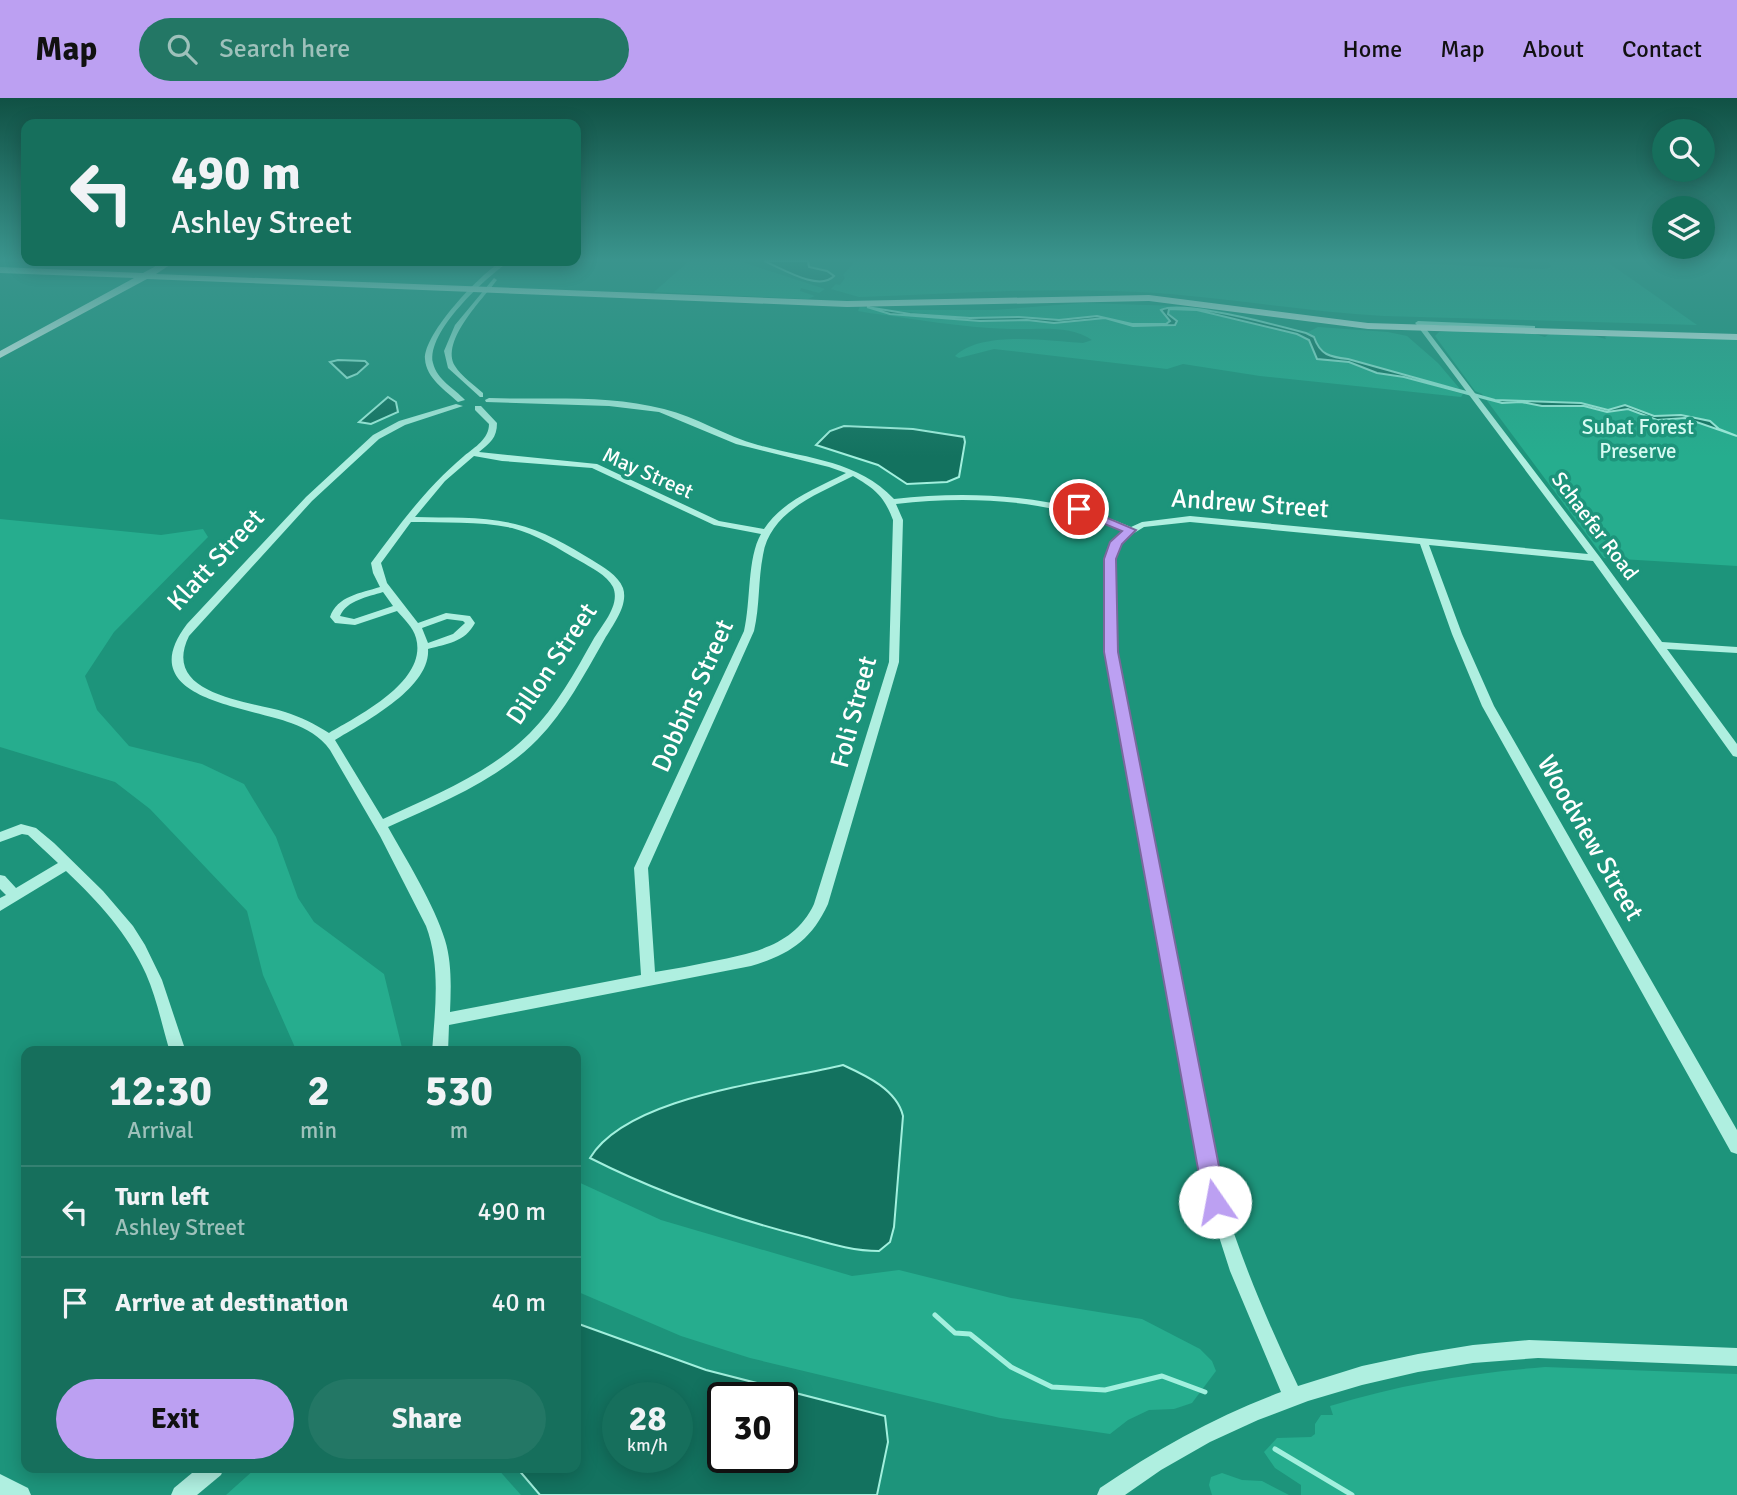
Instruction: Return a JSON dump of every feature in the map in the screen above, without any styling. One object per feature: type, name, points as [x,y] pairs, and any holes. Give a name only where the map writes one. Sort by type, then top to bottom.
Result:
[{"type":"main road","points":[[0,355],[53,326]]},
{"type":"main road","points":[[1427,326],[1737,335]]},
{"type":"main road","points":[[1533,327],[1595,331]]},
{"type":"street","points":[[440,1046],[444,984],[438,938],[329,738],[396,695],[420,665],[424,647],[416,627],[378,577],[376,563],[407,519],[442,479],[490,438],[494,427],[478,408],[460,403],[433,373],[429,356],[437,331],[441,326]]},
{"type":"street","points":[[458,326],[448,351],[451,366],[484,398],[660,410],[752,446],[853,473],[876,486],[892,502],[954,496],[1060,506],[1098,515],[1130,530],[1116,542],[1110,559],[1109,626],[1114,674],[1213,1193],[1226,1242],[1243,1289],[1293,1397]]},
{"type":"street","name":"Schaefer Road","points":[[1420,326],[1595,558],[1737,753]]},
{"type":"street","points":[[1442,326],[1533,327]]},
{"type":"street","points":[[478,408],[484,398]]},
{"type":"street","name":"Klatt Street","points":[[329,738],[301,723],[200,692],[191,685],[178,663],[177,646],[191,626],[309,499],[376,437],[402,423],[460,403],[484,398]]},
{"type":"street","name":"May Street","points":[[473,453],[594,466],[717,523],[766,531]]},
{"type":"street","points":[[766,531],[786,511],[853,473]]},
{"type":"street","name":"Foli Street","points":[[442,1020],[766,956],[796,939],[809,927],[818,912],[894,662],[898,520],[892,502]]},
{"type":"street","name":"Dillon Street","points":[[379,826],[476,780],[520,750],[553,713],[616,610],[620,599],[617,586],[606,572],[530,531],[509,525],[407,519]]},
{"type":"street","name":"Andrew Street","points":[[1130,530],[1154,522],[1190,519],[1595,558]]},
{"type":"street","name":"Dobbins Street","points":[[648,979],[640,868],[749,631],[755,601],[758,554],[766,531]]},
{"type":"street","name":"Woodview Street","points":[[1424,543],[1457,635],[1488,706],[1737,1146]]},
{"type":"street","points":[[385,587],[346,603],[338,608],[334,617],[339,621],[351,623],[399,607]]},
{"type":"street","points":[[416,627],[451,615],[466,618],[470,622],[467,629],[458,636],[424,647]]},
{"type":"street","points":[[1659,645],[1737,650]]},
{"type":"street","points":[[0,836],[19,830],[32,831],[101,896],[135,940],[152,971],[176,1046]]},
{"type":"street","points":[[0,905],[67,864]]},
{"type":"street","points":[[0,880],[15,896]]},
{"type":"street","points":[[1107,1495],[1129,1479],[1195,1441],[1269,1406],[1416,1363],[1532,1349],[1737,1357]]},
{"type":"street","points":[[181,1495],[208,1473]]},
{"type":"street","points":[[0,1484],[21,1495]]},
{"type":"green space","points":[[972,326],[1264,326],[1297,334],[1309,340],[1317,359],[1349,362],[1377,373],[1404,377],[1463,394],[1461,397],[1260,376],[1183,364],[1167,369],[994,349],[959,358],[955,356],[967,348],[998,340],[1034,339],[1083,343],[1092,340],[1063,330]]},
{"type":"green space","points":[[1318,327],[1407,336],[1438,363],[1460,389],[1348,359],[1330,357],[1318,348],[1314,337],[1306,333]]},
{"type":"green space","name":"Subat Forest Preserve","points":[[1439,332],[1535,334],[1545,337],[1549,334],[1590,335],[1606,339],[1609,335],[1737,339],[1737,566],[1604,558],[1482,394],[1475,391],[1435,336]]},
{"type":"green space","points":[[0,519],[161,535],[203,529],[208,537],[114,632],[85,676],[97,710],[129,746],[202,764],[244,784],[276,837],[298,898],[314,922],[384,974],[402,1046],[294,1046],[263,975],[247,911],[150,809],[115,782],[0,747]]},
{"type":"green space","points":[[581,1183],[661,1220],[852,1276],[899,1270],[1011,1298],[1142,1319],[1200,1349],[1212,1361],[1216,1371],[1192,1403],[1174,1409],[1149,1410],[1128,1420],[1110,1434],[1000,1418],[750,1358],[681,1336],[581,1293]]},
{"type":"green space","points":[[1545,1367],[1737,1374],[1737,1495],[1301,1495],[1301,1485],[1275,1468],[1264,1452],[1277,1438],[1311,1437],[1315,1434],[1315,1424],[1321,1415],[1333,1415],[1330,1406],[1436,1380]]},
{"type":"green space","points":[[250,1473],[501,1473],[521,1495],[226,1495]]},
{"type":"green space","points":[[1222,1473],[1242,1480],[1262,1481],[1289,1495],[1212,1495],[1209,1485],[1211,1477]]},
{"type":"water","points":[[1264,326],[1279,326],[1306,333],[1314,337],[1319,348],[1331,356],[1495,400],[1581,403],[1608,410],[1625,405],[1654,416],[1681,415],[1710,421],[1719,429],[1737,436],[1685,418],[1657,420],[1628,409],[1607,412],[1584,406],[1502,403],[1404,377],[1377,373],[1349,362],[1317,359],[1309,340],[1297,334]]},
{"type":"water","points":[[365,361],[368,364],[357,374],[347,378],[330,362]]},
{"type":"water","points":[[388,397],[396,402],[398,412],[371,424],[359,422]]},
{"type":"water","points":[[844,426],[913,429],[964,437],[959,477],[947,482],[907,484],[878,465],[816,445],[830,431]]},
{"type":"water","points":[[843,1065],[888,1091],[903,1116],[894,1227],[890,1242],[879,1251],[833,1245],[723,1213],[642,1182],[590,1158],[609,1137],[636,1119],[669,1105],[743,1085]]},
{"type":"water","points":[[581,1325],[706,1370],[753,1382],[707,1382],[707,1473],[798,1473],[798,1394],[885,1416],[888,1442],[877,1495],[540,1495],[521,1473],[581,1473]]},
{"type":"waterway","points":[[935,1315],[955,1333],[970,1334],[1011,1367],[1052,1387],[1105,1390],[1162,1376],[1205,1392]]},
{"type":"waterway","points":[[1275,1449],[1352,1495]]},
{"type":"route","points":[[1079,509],[1130,530],[1116,542],[1110,559],[1111,652],[1215,1202]]}]
